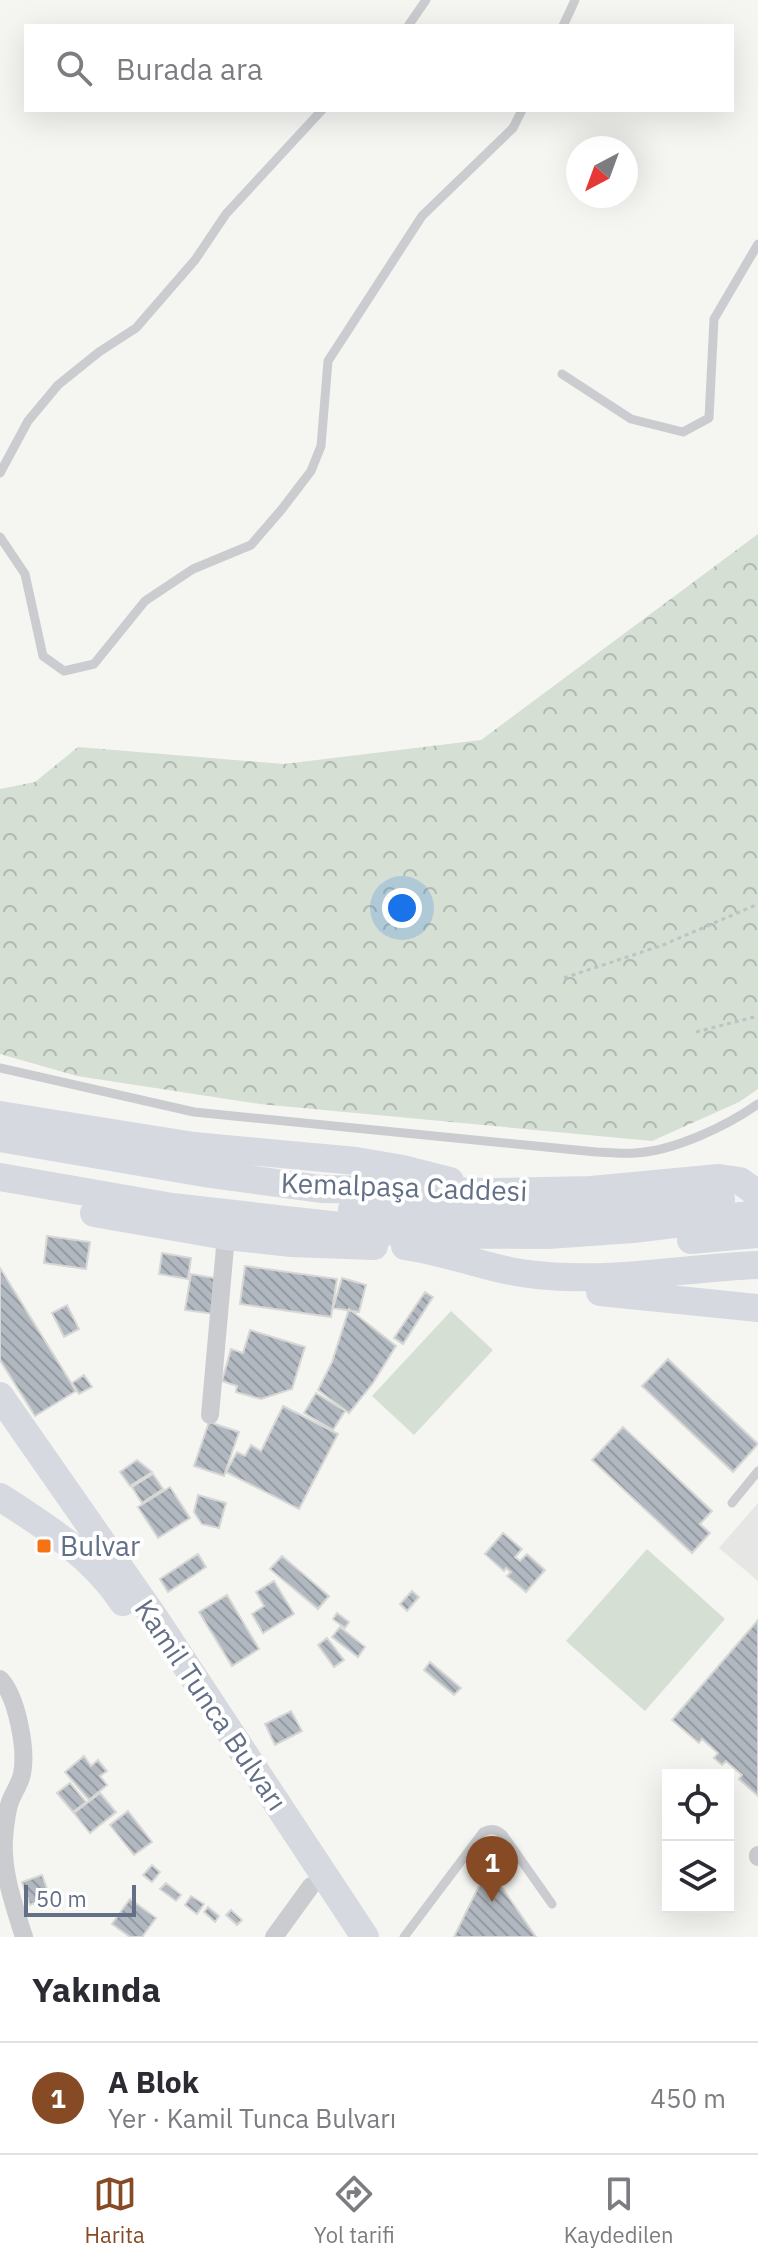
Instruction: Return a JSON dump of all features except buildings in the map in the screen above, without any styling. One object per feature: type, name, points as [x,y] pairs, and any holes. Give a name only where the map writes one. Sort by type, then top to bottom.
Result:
[{"type":"main road","points":[[0,1115],[194,1146],[311,1155],[403,1169],[493,1192]]},
{"type":"main road","name":"Kemalpaşa Caddesi","points":[[0,1138],[210,1174],[321,1189],[591,1190],[719,1178],[740,1181],[758,1195]]},
{"type":"main road","points":[[0,1159],[189,1194],[374,1211],[565,1212],[758,1195]]},
{"type":"main road","points":[[719,1178],[758,1171]]},
{"type":"main road","points":[[210,1174],[192,1179],[185,1185],[179,1201],[183,1219],[212,1234]]},
{"type":"main road","points":[[0,1177],[172,1207],[425,1234],[548,1235],[633,1229],[758,1214]]},
{"type":"main road","points":[[587,1247],[597,1246],[612,1234],[617,1216],[608,1198],[591,1190]]},
{"type":"main road","name":"Kemalpaşa Caddesi","points":[[0,1195],[212,1234],[291,1243],[477,1250],[587,1247],[744,1235],[758,1240]]},
{"type":"main road","points":[[172,1207],[236,1225],[425,1249],[533,1275],[622,1277],[758,1265]]},
{"type":"main road","points":[[291,1243],[519,1284],[758,1308]]},
{"type":"main road","name":"Kamil Tunca Bulvarı","points":[[0,1396],[154,1617],[365,1937]]},
{"type":"main road","name":"Kamil Tunca Bulvarı","points":[[0,1497],[57,1534],[119,1595],[345,1937]]},
{"type":"street","points":[[210,1415],[212,1234]]},
{"type":"street","points":[[0,1679],[4,1682],[8,1709],[24,1745],[22,1775],[8,1805],[2,1841],[5,1872],[24,1937]]},
{"type":"street","points":[[274,1937],[311,1886]]},
{"type":"lane","points":[[409,24],[426,0]]},
{"type":"lane","points":[[564,24],[575,0]]},
{"type":"lane","points":[[0,473],[28,421],[58,385],[99,352],[136,328],[195,260],[226,214],[320,112]]},
{"type":"lane","points":[[0,537],[25,574],[43,656],[64,671],[94,664],[145,601],[193,569],[251,545],[311,471],[321,446],[328,361],[422,216],[513,128],[521,112]]},
{"type":"lane","points":[[562,374],[631,419],[683,432],[709,418],[714,319],[758,244]]},
{"type":"lane","points":[[0,1068],[194,1112],[596,1152],[637,1153],[698,1138],[758,1104]]},
{"type":"lane","points":[[732,1503],[758,1471]]},
{"type":"lane","points":[[404,1937],[483,1832],[488,1830],[504,1836],[552,1904]]},
{"type":"path","points":[[564,978],[663,945],[758,904]]},
{"type":"path","points":[[696,1032],[758,1016]]},
{"type":"shaded area","points":[[758,1503],[758,1581],[719,1548]]},
{"type":"green space","points":[[758,534],[758,1089],[739,1102],[652,1141],[260,1104],[77,1076],[0,1054],[0,789],[35,782],[78,747],[284,764],[481,740]]},
{"type":"green space","points":[[451,1311],[493,1350],[414,1435],[372,1396]]},
{"type":"green space","points":[[647,1549],[725,1619],[645,1711],[566,1641]]},
{"type":"place","name":"Bulvar","points":[[44,1546]]},
{"type":"place","name":"A Blok","points":[[492,1902]]}]
